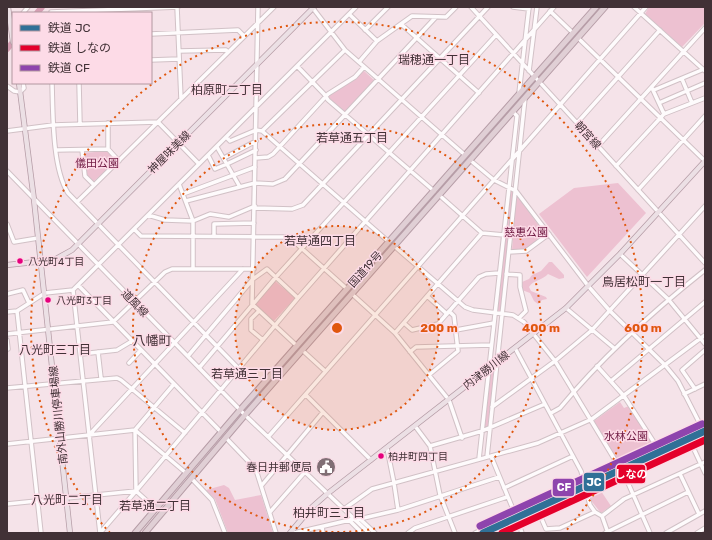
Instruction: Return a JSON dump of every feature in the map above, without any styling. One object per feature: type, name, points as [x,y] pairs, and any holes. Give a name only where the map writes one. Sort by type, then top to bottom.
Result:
[{"type":"highway","name":"国道19号","points":[[135,533],[240,410],[596,7]]},
{"type":"highway","name":"国道19号","points":[[146,533],[245,415],[605,7]]},
{"type":"main road","points":[[8,7],[12,25]]},
{"type":"main road","name":"神屋味美線","points":[[7,265],[41,262],[63,256],[179,143],[313,8]]},
{"type":"main road","name":"南外山勝川停車場線","points":[[19,84],[49,330],[70,533]]},
{"type":"main road","name":"内津勝川線","points":[[290,533],[310,509],[327,494],[566,308],[589,287],[705,161]]},
{"type":"street","points":[[51,12],[54,7]]},
{"type":"street","points":[[51,12],[178,7],[180,99]]},
{"type":"street","points":[[258,7],[254,269],[252,304],[297,346]]},
{"type":"street","points":[[77,202],[274,7]]},
{"type":"street","points":[[7,312],[17,311],[44,292],[73,290],[356,7]]},
{"type":"street","points":[[365,30],[388,7]]},
{"type":"street","points":[[359,62],[377,41],[412,16],[446,17],[456,7]]},
{"type":"street","name":"朝宮線","points":[[471,7],[705,264]]},
{"type":"street","points":[[148,215],[165,220],[193,220],[210,214],[222,217],[233,215],[251,206],[298,208],[303,205],[488,7]]},
{"type":"street","points":[[513,7],[529,8],[519,94]]},
{"type":"street","points":[[529,71],[537,7]]},
{"type":"street","points":[[100,533],[298,298],[554,7]]},
{"type":"street","points":[[634,7],[705,70],[652,89]]},
{"type":"street","points":[[268,437],[646,7]]},
{"type":"street","points":[[313,8],[345,50],[465,155]]},
{"type":"street","points":[[550,11],[573,33]]},
{"type":"street","points":[[349,14],[377,41]]},
{"type":"street","points":[[186,202],[255,183],[273,184],[282,182],[436,17]]},
{"type":"street","points":[[401,24],[479,92]]},
{"type":"street","points":[[598,146],[652,89],[705,28]]},
{"type":"street","points":[[152,34],[238,30],[244,36]]},
{"type":"street","points":[[577,123],[660,30]]},
{"type":"street","points":[[199,368],[276,277],[496,35]]},
{"type":"street","points":[[578,38],[641,99],[662,116],[683,140],[705,161]]},
{"type":"street","points":[[179,51],[226,50],[228,52]]},
{"type":"street","points":[[262,131],[345,50]]},
{"type":"street","points":[[152,60],[179,59]]},
{"type":"street","points":[[297,66],[345,115],[434,191]]},
{"type":"street","points":[[256,158],[268,157],[280,147],[326,97],[355,76],[364,67]]},
{"type":"street","points":[[682,79],[692,103]]},
{"type":"street","points":[[659,103],[705,83]]},
{"type":"street","points":[[7,86],[14,92],[20,92],[24,88],[23,84]]},
{"type":"street","points":[[52,84],[53,125],[62,184],[77,202],[240,368]]},
{"type":"street","points":[[79,84],[80,124]]},
{"type":"street","points":[[652,89],[659,103],[662,116]]},
{"type":"street","points":[[479,459],[494,323],[498,313],[509,252],[526,97]]},
{"type":"street","points":[[616,166],[662,116],[705,98]]},
{"type":"street","points":[[513,112],[517,116],[499,273],[497,362],[490,427],[489,456],[500,477],[515,514]]},
{"type":"street","points":[[638,190],[705,116]]},
{"type":"street","points":[[7,131],[53,125],[158,122],[199,164]]},
{"type":"street","points":[[108,123],[108,149],[119,161]]},
{"type":"street","points":[[226,137],[230,141],[256,130],[262,131],[389,242]]},
{"type":"street","points":[[224,158],[256,141]]},
{"type":"street","points":[[217,146],[240,187]]},
{"type":"street","points":[[57,150],[108,149]]},
{"type":"street","points":[[82,150],[85,176],[94,186]]},
{"type":"street","points":[[208,155],[215,169],[256,150]]},
{"type":"street","points":[[470,160],[494,180],[516,191],[589,287],[610,311],[665,365],[703,425],[475,533]]},
{"type":"street","points":[[183,194],[216,183],[234,174],[255,167]]},
{"type":"street","name":"道風線","points":[[7,171],[240,410],[369,533]]},
{"type":"street","points":[[179,184],[193,220],[193,268]]},
{"type":"street","points":[[439,195],[482,233],[504,235]]},
{"type":"street","points":[[492,407],[531,377],[555,361],[592,330],[705,206]]},
{"type":"street","points":[[233,215],[233,224]]},
{"type":"street","points":[[214,236],[214,224],[254,223]]},
{"type":"street","points":[[7,224],[14,242],[38,238]]},
{"type":"street","points":[[134,229],[141,236],[289,237],[347,289]]},
{"type":"street","points":[[395,333],[482,233]]},
{"type":"street","points":[[509,252],[526,251],[549,234]]},
{"type":"street","points":[[394,246],[458,301],[472,310],[498,313],[519,318],[534,333],[555,361],[592,419],[618,465]]},
{"type":"street","points":[[620,254],[668,300],[705,344]]},
{"type":"street","points":[[7,334],[113,322],[155,281],[172,269],[254,269]]},
{"type":"street","points":[[90,435],[243,269]]},
{"type":"street","points":[[188,356],[253,278],[267,269],[298,298]]},
{"type":"street","points":[[551,413],[560,408],[614,348],[668,300],[705,270]]},
{"type":"street","points":[[404,323],[412,330],[438,324],[479,277],[486,274],[499,273]]},
{"type":"street","points":[[506,274],[520,275],[520,287],[526,311],[519,318]]},
{"type":"street","points":[[78,285],[221,432]]},
{"type":"street","points":[[7,294],[23,290],[29,303]]},
{"type":"street","points":[[73,290],[100,533]]},
{"type":"street","points":[[352,294],[395,333],[429,375],[448,400],[462,438]]},
{"type":"street","points":[[427,296],[454,316],[458,346],[458,351],[429,375]]},
{"type":"street","points":[[611,381],[683,318],[705,302]]},
{"type":"street","points":[[566,308],[614,348]]},
{"type":"street","points":[[17,311],[41,533]]},
{"type":"street","points":[[259,311],[251,320],[251,330],[263,340]]},
{"type":"street","points":[[456,330],[494,323]]},
{"type":"street","points":[[344,509],[372,489],[538,443],[562,434],[592,419],[705,335]]},
{"type":"street","points":[[7,340],[8,349]]},
{"type":"street","points":[[81,354],[117,350],[132,341]]},
{"type":"street","points":[[410,352],[416,347],[491,345]]},
{"type":"street","points":[[515,348],[573,456],[584,482],[588,500],[595,512],[602,516],[607,533],[688,492]]},
{"type":"street","points":[[129,363],[141,350]]},
{"type":"street","points":[[302,350],[325,372]]},
{"type":"street","points":[[695,389],[682,370],[705,350]]},
{"type":"street","points":[[98,352],[101,378]]},
{"type":"street","points":[[597,366],[624,396],[657,447]]},
{"type":"street","points":[[7,388],[101,378],[117,378],[185,433]]},
{"type":"street","points":[[156,509],[136,491],[135,430],[174,384]]},
{"type":"street","points":[[684,394],[705,384]]},
{"type":"street","points":[[306,395],[371,460]]},
{"type":"street","points":[[430,446],[482,431],[545,404]]},
{"type":"street","points":[[262,485],[324,412]]},
{"type":"street","points":[[415,426],[430,446],[440,495],[455,533]]},
{"type":"street","points":[[7,444],[135,430],[186,473]]},
{"type":"street","points":[[226,438],[250,463],[257,473],[276,533]]},
{"type":"street","points":[[503,532],[502,530],[518,522],[705,439]]},
{"type":"street","points":[[692,445],[703,463],[705,473]]},
{"type":"street","points":[[386,448],[394,483],[398,510]]},
{"type":"street","points":[[504,488],[573,456]]},
{"type":"street","points":[[602,516],[624,499],[703,463]]},
{"type":"street","points":[[270,512],[305,472]]},
{"type":"street","points":[[680,474],[699,514]]},
{"type":"street","points":[[624,476],[634,494],[650,533]]},
{"type":"street","points":[[294,533],[398,510],[440,495],[500,477]]},
{"type":"street","points":[[192,479],[212,500],[226,533]]},
{"type":"street","points":[[7,504],[136,491]]},
{"type":"street","points":[[408,533],[415,528],[507,497]]},
{"type":"street","points":[[666,533],[705,511]]},
{"type":"street","points":[[539,513],[546,529],[560,528],[595,512]]},
{"type":"street","points":[[356,519],[375,533]]},
{"type":"street","points":[[349,520],[362,533]]},
{"type":"street","points":[[518,522],[522,533]]},
{"type":"street","points":[[322,527],[323,533]]},
{"type":"street","points":[[560,528],[562,533]]},
{"type":"street","points":[[697,533],[705,528]]},
{"type":"green space","points":[[649,7],[705,7],[705,23],[682,47],[645,14]]},
{"type":"green space","points":[[363,70],[375,81],[344,112],[328,99],[329,95]]},
{"type":"green space","points":[[530,87],[285,365],[249,404]]},
{"type":"green space","name":"儀田公園","points":[[107,151],[116,161],[93,182],[86,175],[83,153]]},
{"type":"green space","points":[[618,183],[646,213],[587,277],[539,214],[574,188]]},
{"type":"green space","points":[[510,190],[514,192],[501,311],[497,311]]},
{"type":"green space","name":"慈恵公園","points":[[518,197],[545,234],[528,249],[512,250],[516,198]]},
{"type":"green space","points":[[549,262],[552,262],[564,275],[564,278],[559,279],[548,274],[535,281],[529,287],[531,291],[546,297],[547,299],[542,300],[538,304],[534,301],[530,293],[522,290],[522,282],[541,271]]},
{"type":"green space","points":[[275,281],[295,298],[274,321],[255,305],[255,303]]},
{"type":"green space","points":[[494,371],[488,426],[484,428],[490,375]]},
{"type":"green space","name":"水林公園","points":[[620,402],[624,408],[629,406],[655,445],[619,462],[594,421]]},
{"type":"green space","points":[[224,485],[229,488],[235,500],[261,495],[273,533],[228,533],[215,499],[206,490]]},
{"type":"green space","points":[[599,488],[611,506],[601,513],[589,498],[588,492]]},
{"type":"waterway","points":[[38,12],[42,7]]},
{"type":"waterway","points":[[7,49],[12,43]]},
{"type":"rail line","name":"CF","points":[[480,526],[702,424]]},
{"type":"rail line","name":"JC","points":[[483,533],[705,431]]},
{"type":"rail line","name":"しなの","points":[[502,533],[705,440]]},
{"type":"place","name":"八光町4丁目","points":[[20,261]]},
{"type":"place","name":"八光町3丁目","points":[[48,300]]},
{"type":"place","name":"柏井町四丁目","points":[[381,456]]},
{"type":"place","name":"春日井郵便局","points":[[326,467]]},
{"type":"district","name":"瑞穂通一丁目","points":[[434,60]]},
{"type":"district","name":"柏原町二丁目","points":[[227,90]]},
{"type":"district","name":"若草通五丁目","points":[[352,138]]},
{"type":"district","name":"若草通四丁目","points":[[320,241]]},
{"type":"district","name":"鳥居松町一丁目","points":[[644,282]]},
{"type":"district","name":"八幡町","points":[[152,340]]},
{"type":"district","name":"八光町三丁目","points":[[55,350]]},
{"type":"district","name":"若草通三丁目","points":[[247,374]]},
{"type":"district","name":"八光町二丁目","points":[[67,500]]},
{"type":"district","name":"若草通二丁目","points":[[155,506]]},
{"type":"district","name":"柏井町三丁目","points":[[329,513]]}]
